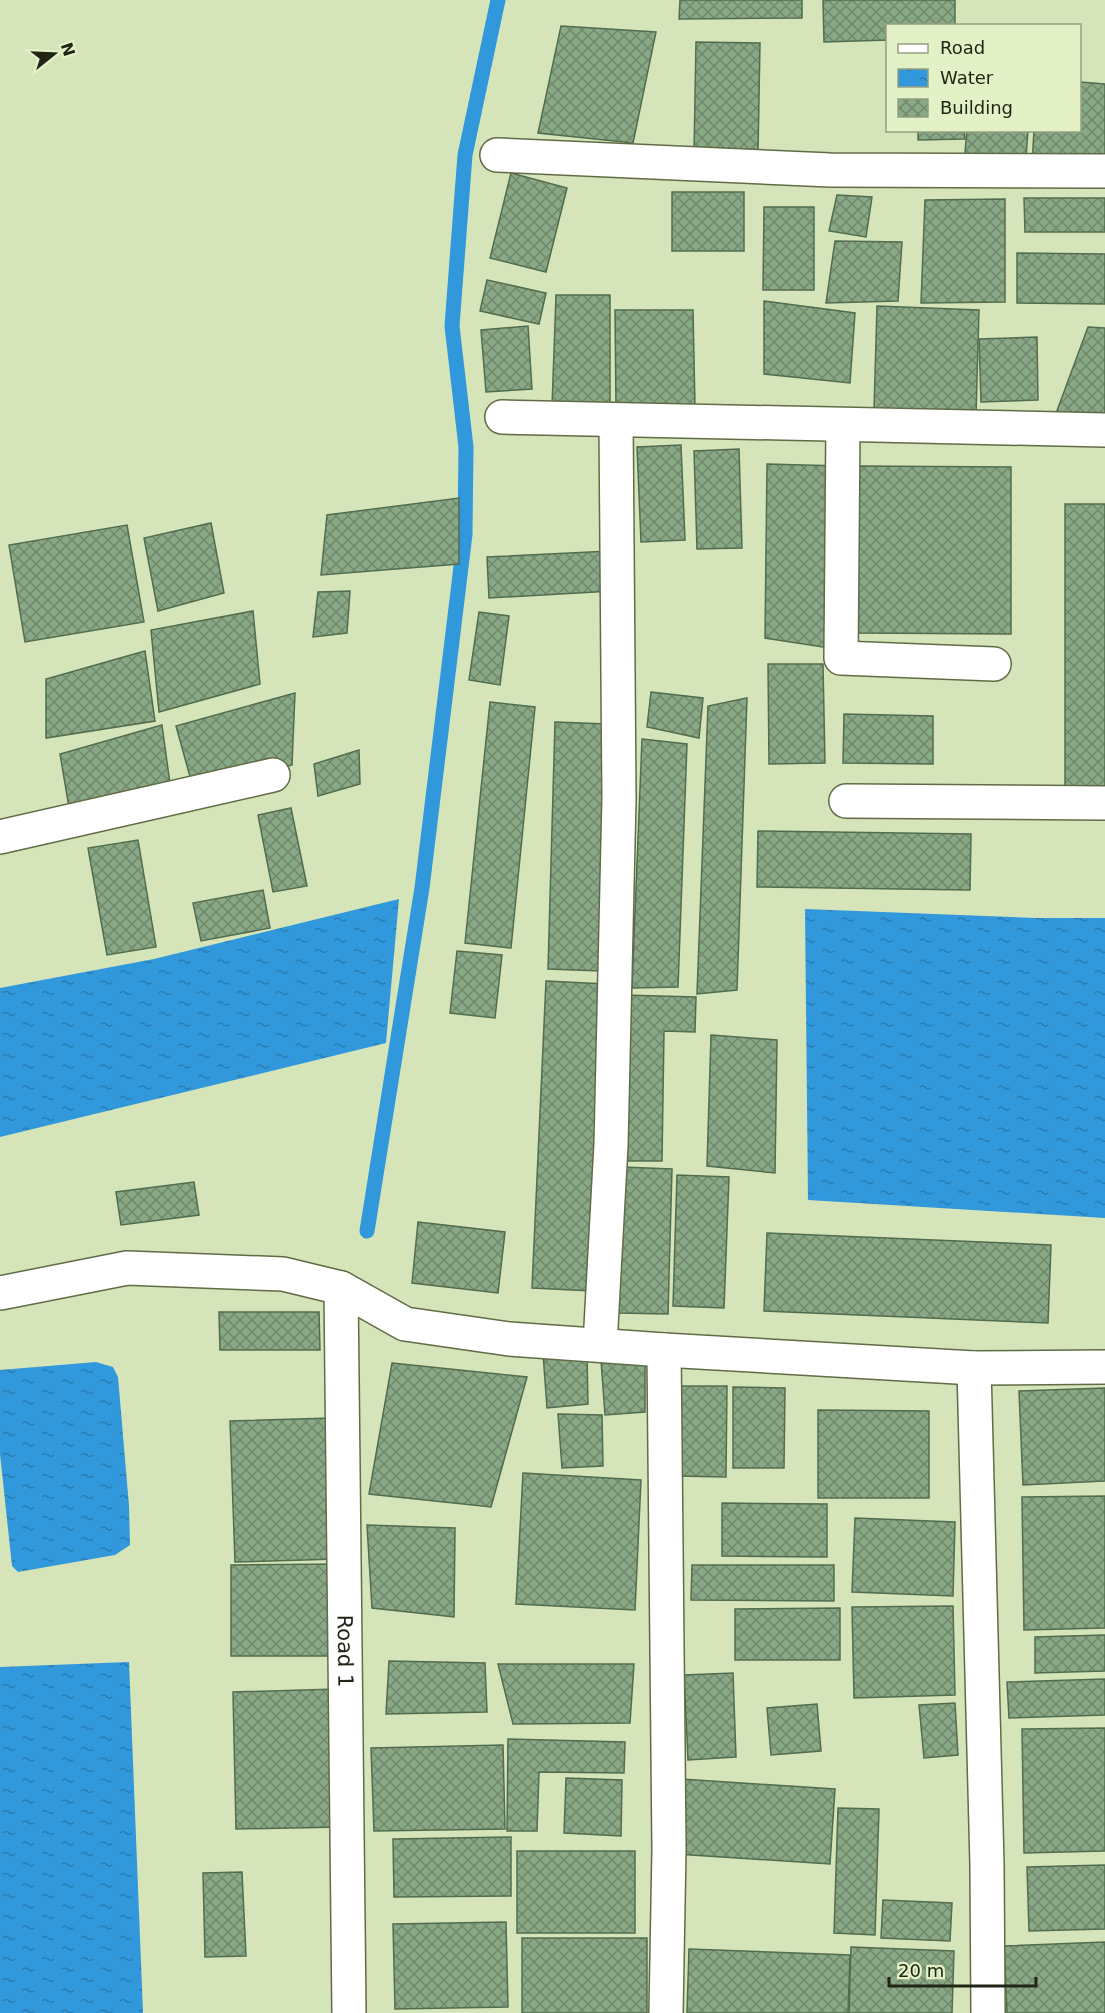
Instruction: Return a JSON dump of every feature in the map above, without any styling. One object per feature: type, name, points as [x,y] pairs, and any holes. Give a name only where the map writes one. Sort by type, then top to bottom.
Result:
[{"type":"street","points":[[497,155],[830,170],[1105,171]]},
{"type":"street","points":[[502,417],[1105,430]]},
{"type":"street","points":[[600,1345],[611,1144],[619,798],[616,421]]},
{"type":"street","points":[[843,426],[841,658],[994,664]]},
{"type":"street","points":[[0,837],[273,775]]},
{"type":"street","points":[[846,801],[1105,803]]},
{"type":"street","points":[[0,1293],[127,1268],[283,1274],[341,1288],[405,1324],[509,1339],[974,1368],[1105,1367]]},
{"type":"street","name":"Road 1","points":[[341,1288],[349,2013]]},
{"type":"street","points":[[664,1350],[669,1849],[666,2013]]},
{"type":"street","points":[[974,1368],[987,1865],[988,2013]]},
{"type":"water","points":[[399,899],[386,1043],[0,1137],[0,988],[154,959]]},
{"type":"water","points":[[805,909],[1036,918],[1105,918],[1105,1218],[808,1200]]},
{"type":"water","points":[[96,1362],[113,1367],[118,1377],[130,1545],[115,1555],[18,1572],[12,1566],[0,1454],[0,1370]]},
{"type":"water","points":[[129,1662],[143,2013],[0,2013],[0,1667]]},
{"type":"building","points":[[680,0],[802,0],[802,18],[679,19]]},
{"type":"building","points":[[823,0],[955,0],[955,24],[886,24],[886,40],[824,42]]},
{"type":"building","points":[[561,26],[656,32],[633,143],[538,133]]},
{"type":"building","points":[[696,42],[760,43],[758,153],[694,152]]},
{"type":"building","points":[[1081,82],[1105,84],[1105,168],[1032,165],[1034,132],[1081,132]]},
{"type":"building","points":[[918,132],[964,132],[965,139],[918,140]]},
{"type":"building","points":[[967,132],[1028,132],[1025,173],[963,175]]},
{"type":"building","points":[[511,173],[567,188],[546,272],[490,258]]},
{"type":"building","points":[[672,192],[744,192],[744,251],[672,251]]},
{"type":"building","points":[[837,195],[872,197],[866,237],[829,231]]},
{"type":"building","points":[[1024,198],[1105,198],[1105,232],[1025,232]]},
{"type":"building","points":[[1005,199],[1005,302],[921,303],[925,200]]},
{"type":"building","points":[[764,207],[814,207],[814,290],[763,290]]},
{"type":"building","points":[[835,241],[902,242],[898,301],[826,303]]},
{"type":"building","points":[[1017,253],[1105,254],[1105,304],[1017,303]]},
{"type":"building","points":[[487,280],[546,293],[539,324],[480,311]]},
{"type":"building","points":[[556,295],[610,295],[610,406],[552,407]]},
{"type":"building","points":[[764,301],[855,313],[850,383],[764,374]]},
{"type":"building","points":[[877,306],[979,310],[976,415],[874,411]]},
{"type":"building","points":[[615,310],[693,310],[695,407],[616,408]]},
{"type":"building","points":[[528,326],[532,389],[486,392],[481,330]]},
{"type":"building","points":[[1088,327],[1105,328],[1105,418],[1055,416]]},
{"type":"building","points":[[1037,337],[1038,400],[981,402],[979,339]]},
{"type":"building","points":[[681,445],[685,540],[641,542],[637,447]]},
{"type":"building","points":[[739,449],[742,548],[697,549],[694,451]]},
{"type":"building","points":[[767,464],[841,466],[829,648],[765,638]]},
{"type":"building","points":[[857,466],[1011,467],[1011,634],[856,633]]},
{"type":"building","points":[[459,498],[459,564],[321,575],[327,515]]},
{"type":"building","points":[[1065,504],[1105,504],[1105,787],[1065,792]]},
{"type":"building","points":[[211,523],[224,593],[158,611],[144,538]]},
{"type":"building","points":[[127,525],[144,622],[25,642],[9,545]]},
{"type":"building","points":[[610,551],[612,591],[489,598],[487,557]]},
{"type":"building","points":[[350,591],[347,633],[313,637],[318,592]]},
{"type":"building","points":[[253,611],[260,684],[159,712],[151,630]]},
{"type":"building","points":[[479,612],[509,616],[500,685],[469,680]]},
{"type":"building","points":[[145,651],[155,721],[46,738],[46,679]]},
{"type":"building","points":[[768,664],[823,664],[825,763],[769,764]]},
{"type":"building","points":[[651,692],[703,698],[699,738],[647,727]]},
{"type":"building","points":[[295,693],[292,765],[194,791],[176,726]]},
{"type":"building","points":[[747,698],[737,990],[697,994],[708,706]]},
{"type":"building","points":[[490,702],[535,707],[511,948],[465,943]]},
{"type":"building","points":[[844,714],[933,716],[933,764],[843,763]]},
{"type":"building","points":[[555,722],[607,724],[600,971],[548,969]]},
{"type":"building","points":[[162,725],[173,806],[74,837],[60,754]]},
{"type":"building","points":[[642,739],[687,744],[678,987],[632,988]]},
{"type":"building","points":[[359,750],[360,784],[318,796],[314,764]]},
{"type":"building","points":[[291,808],[307,886],[273,892],[258,815]]},
{"type":"building","points":[[758,831],[971,834],[970,890],[757,887]]},
{"type":"building","points":[[138,840],[156,947],[107,955],[88,848]]},
{"type":"building","points":[[263,890],[270,928],[201,941],[193,903]]},
{"type":"building","points":[[457,951],[502,955],[495,1018],[450,1013]]},
{"type":"building","points":[[546,981],[606,984],[592,1291],[532,1288]]},
{"type":"building","points":[[624,995],[696,997],[695,1032],[664,1031],[662,1161],[621,1161]]},
{"type":"building","points":[[711,1035],[777,1040],[775,1173],[707,1166]]},
{"type":"building","points":[[622,1167],[672,1169],[668,1314],[618,1313]]},
{"type":"building","points":[[677,1175],[729,1177],[724,1308],[673,1306]]},
{"type":"building","points":[[194,1182],[199,1215],[121,1225],[116,1192]]},
{"type":"building","points":[[418,1222],[505,1232],[498,1293],[412,1283]]},
{"type":"building","points":[[767,1233],[1051,1245],[1048,1323],[764,1311]]},
{"type":"building","points":[[219,1312],[319,1312],[320,1350],[220,1350]]},
{"type":"building","points":[[543,1353],[587,1354],[588,1404],[547,1408]]},
{"type":"building","points":[[601,1360],[645,1362],[645,1412],[605,1415]]},
{"type":"building","points":[[392,1363],[527,1377],[491,1507],[369,1494]]},
{"type":"building","points":[[678,1386],[727,1386],[726,1477],[678,1476]]},
{"type":"building","points":[[733,1387],[785,1388],[784,1468],[733,1468]]},
{"type":"building","points":[[1105,1388],[1105,1481],[1023,1485],[1019,1391]]},
{"type":"building","points":[[818,1410],[929,1411],[929,1498],[818,1498]]},
{"type":"building","points":[[558,1414],[602,1415],[603,1466],[562,1468]]},
{"type":"building","points":[[332,1418],[337,1559],[235,1562],[230,1421]]},
{"type":"building","points":[[523,1473],[641,1480],[635,1610],[516,1604]]},
{"type":"building","points":[[1105,1496],[1105,1628],[1024,1630],[1022,1497]]},
{"type":"building","points":[[722,1503],[827,1504],[827,1557],[722,1556]]},
{"type":"building","points":[[855,1518],[955,1522],[953,1596],[852,1592]]},
{"type":"building","points":[[367,1525],[455,1528],[454,1617],[372,1608]]},
{"type":"building","points":[[340,1564],[341,1656],[231,1656],[231,1565]]},
{"type":"building","points":[[692,1565],[834,1565],[834,1601],[691,1600]]},
{"type":"building","points":[[953,1606],[955,1695],[854,1698],[852,1607]]},
{"type":"building","points":[[840,1608],[840,1660],[735,1660],[735,1609]]},
{"type":"building","points":[[1105,1635],[1105,1671],[1035,1673],[1035,1637]]},
{"type":"building","points":[[389,1661],[485,1663],[487,1712],[386,1714]]},
{"type":"building","points":[[498,1664],[634,1664],[630,1723],[513,1724]]},
{"type":"building","points":[[733,1673],[736,1757],[688,1760],[684,1675]]},
{"type":"building","points":[[1105,1679],[1105,1715],[1009,1718],[1007,1682]]},
{"type":"building","points":[[336,1689],[340,1827],[236,1829],[233,1692]]},
{"type":"building","points":[[955,1703],[958,1755],[924,1758],[919,1705]]},
{"type":"building","points":[[817,1704],[821,1751],[771,1755],[767,1708]]},
{"type":"building","points":[[1105,1728],[1105,1851],[1024,1853],[1022,1729]]},
{"type":"building","points":[[508,1739],[625,1742],[624,1773],[539,1772],[537,1831],[507,1831]]},
{"type":"building","points":[[503,1745],[505,1829],[374,1831],[371,1748]]},
{"type":"building","points":[[566,1778],[622,1780],[621,1836],[564,1833]]},
{"type":"building","points":[[681,1779],[835,1789],[830,1864],[676,1854]]},
{"type":"building","points":[[838,1808],[879,1809],[875,1935],[834,1933]]},
{"type":"building","points":[[511,1837],[511,1896],[394,1897],[393,1839]]},
{"type":"building","points":[[517,1851],[635,1851],[635,1933],[517,1933]]},
{"type":"building","points":[[1105,1865],[1105,1929],[1029,1931],[1027,1867]]},
{"type":"building","points":[[242,1872],[246,1956],[205,1957],[203,1873]]},
{"type":"building","points":[[883,1900],[952,1903],[950,1941],[881,1938]]},
{"type":"building","points":[[506,1922],[508,2007],[395,2009],[393,1924]]},
{"type":"building","points":[[522,1938],[647,1938],[647,2013],[522,2013]]},
{"type":"building","points":[[1105,1942],[1105,2013],[1007,2013],[1004,1946]]},
{"type":"building","points":[[851,1947],[954,1951],[952,2013],[849,2013]]},
{"type":"building","points":[[689,1949],[850,1955],[848,2013],[687,2013]]},
{"type":"waterway","points":[[367,1231],[422,888],[465,534],[466,447],[452,326],[465,155],[498,0]]}]
